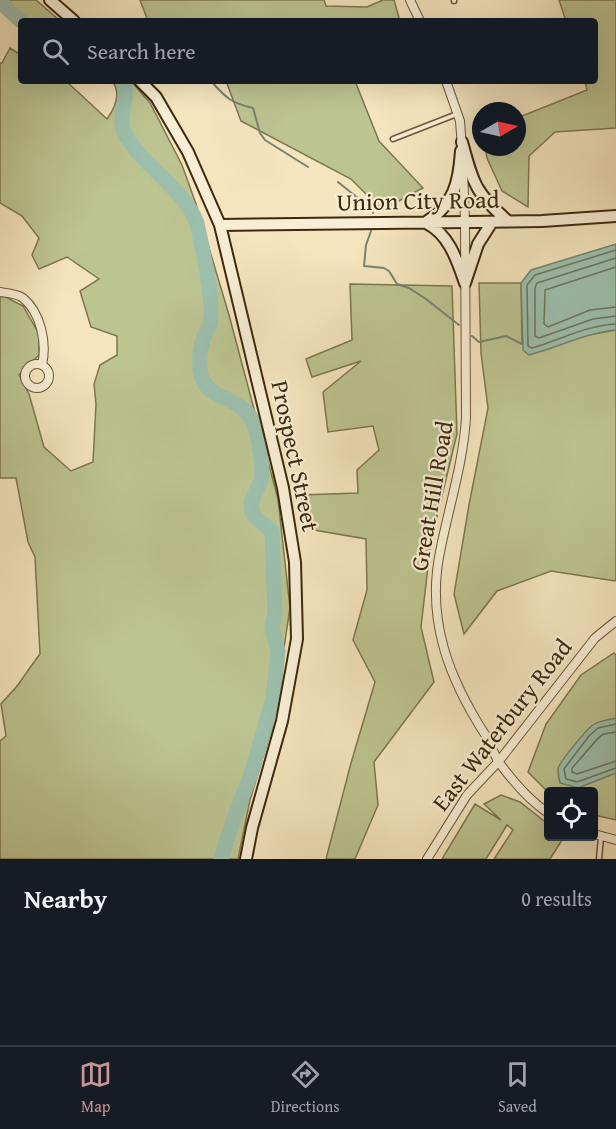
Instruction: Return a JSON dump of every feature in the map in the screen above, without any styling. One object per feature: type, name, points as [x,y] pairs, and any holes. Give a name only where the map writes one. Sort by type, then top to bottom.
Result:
[{"type":"main road","points":[[50,0],[71,18]]},
{"type":"main road","name":"Prospect Street","points":[[143,84],[156,97],[188,152],[220,225],[283,488],[295,562],[297,639],[282,721],[252,828],[246,859]]},
{"type":"main road","points":[[462,142],[476,188],[508,221]]},
{"type":"main road","points":[[426,223],[441,213],[452,195],[459,179],[462,142]]},
{"type":"main road","name":"Union City Road","points":[[220,225],[492,222],[616,216]]},
{"type":"main road","points":[[465,283],[478,244],[492,222]]},
{"type":"main road","points":[[426,223],[435,227],[444,237],[456,258],[465,283]]},
{"type":"street","points":[[410,0],[419,18]]},
{"type":"street","name":"Great Hill Road","points":[[447,84],[458,114],[462,142],[465,222],[466,418],[464,448],[440,553],[436,602],[442,645],[458,690],[499,761],[544,810]]},
{"type":"street","points":[[0,292],[22,296],[33,311],[42,331],[44,355],[42,365]]},
{"type":"street","name":"East Waterbury Road","points":[[427,859],[467,795],[499,761],[595,638],[616,621]]},
{"type":"street","points":[[598,835],[616,840]]},
{"type":"lane","points":[[393,139],[458,114]]},
{"type":"lane","points":[[598,841],[599,859]]},
{"type":"green space","points":[[0,0],[36,0],[57,18],[18,18],[18,24],[0,4]]},
{"type":"green space","points":[[140,0],[324,0],[326,6],[367,7],[383,0],[394,0],[399,18],[147,18]]},
{"type":"green space","points":[[559,0],[616,0],[616,128],[555,132],[529,156],[528,207],[502,191],[487,156],[526,156],[526,114],[587,90],[586,84],[598,84],[598,18],[565,18]]},
{"type":"green space","points":[[10,48],[18,53],[18,84],[69,84],[107,119],[115,106],[117,96],[114,84],[134,84],[150,103],[182,165],[229,315],[278,499],[290,608],[272,727],[250,800],[238,859],[0,859],[0,741],[6,736],[1,704],[40,654],[35,557],[28,542],[16,478],[0,478],[0,297],[4,296],[23,306],[39,334],[39,355],[19,375],[29,394],[44,447],[71,471],[93,462],[96,404],[94,384],[100,365],[117,355],[117,336],[91,327],[80,291],[99,279],[67,257],[39,269],[32,255],[39,238],[22,216],[0,203],[0,63]]},
{"type":"green space","points":[[227,84],[356,84],[379,141],[423,188],[382,210],[351,179],[241,121]]},
{"type":"green space","points":[[479,283],[521,283],[522,344],[616,330],[616,579],[615,581],[551,571],[497,591],[464,634],[454,594],[488,408],[481,353]]},
{"type":"green space","points":[[350,284],[452,286],[457,434],[431,541],[421,627],[434,682],[374,762],[378,805],[355,859],[326,859],[375,682],[353,640],[367,590],[366,539],[314,530],[300,495],[358,493],[357,470],[379,450],[373,426],[328,432],[323,392],[361,361],[312,377],[306,359],[352,340]]},
{"type":"green space","points":[[614,653],[616,655],[616,820],[598,816],[598,787],[544,788],[528,772],[546,724],[581,675]]},
{"type":"green space","points":[[501,795],[520,802],[544,821],[544,841],[561,841],[550,859],[494,859],[513,830],[507,825],[486,859],[442,859],[475,804],[501,820],[484,804]]},
{"type":"water","points":[[616,244],[616,330],[583,337],[529,355],[523,350],[521,283],[531,270]]},
{"type":"water","points":[[616,718],[616,773],[581,787],[560,783],[558,769],[568,753],[590,728],[602,721]]},
{"type":"waterway","points":[[0,2],[18,18]]},
{"type":"waterway","points":[[124,84],[122,122],[126,136],[143,158],[183,199],[197,223],[207,270],[211,307],[210,323],[201,349],[201,375],[205,384],[212,391],[237,404],[251,418],[256,430],[262,468],[261,480],[252,501],[251,510],[272,532],[275,613],[272,627],[278,651],[273,699],[251,774],[221,859]]},
{"type":"waterway","points":[[214,84],[229,99],[253,108],[260,133],[265,140],[308,167]]},
{"type":"waterway","points":[[338,182],[373,208],[373,213]]},
{"type":"waterway","points":[[371,231],[366,245],[364,266],[384,268],[389,271],[397,284],[409,288],[426,299],[459,325]]},
{"type":"waterway","points":[[472,336],[479,342],[506,336],[522,344]]}]
